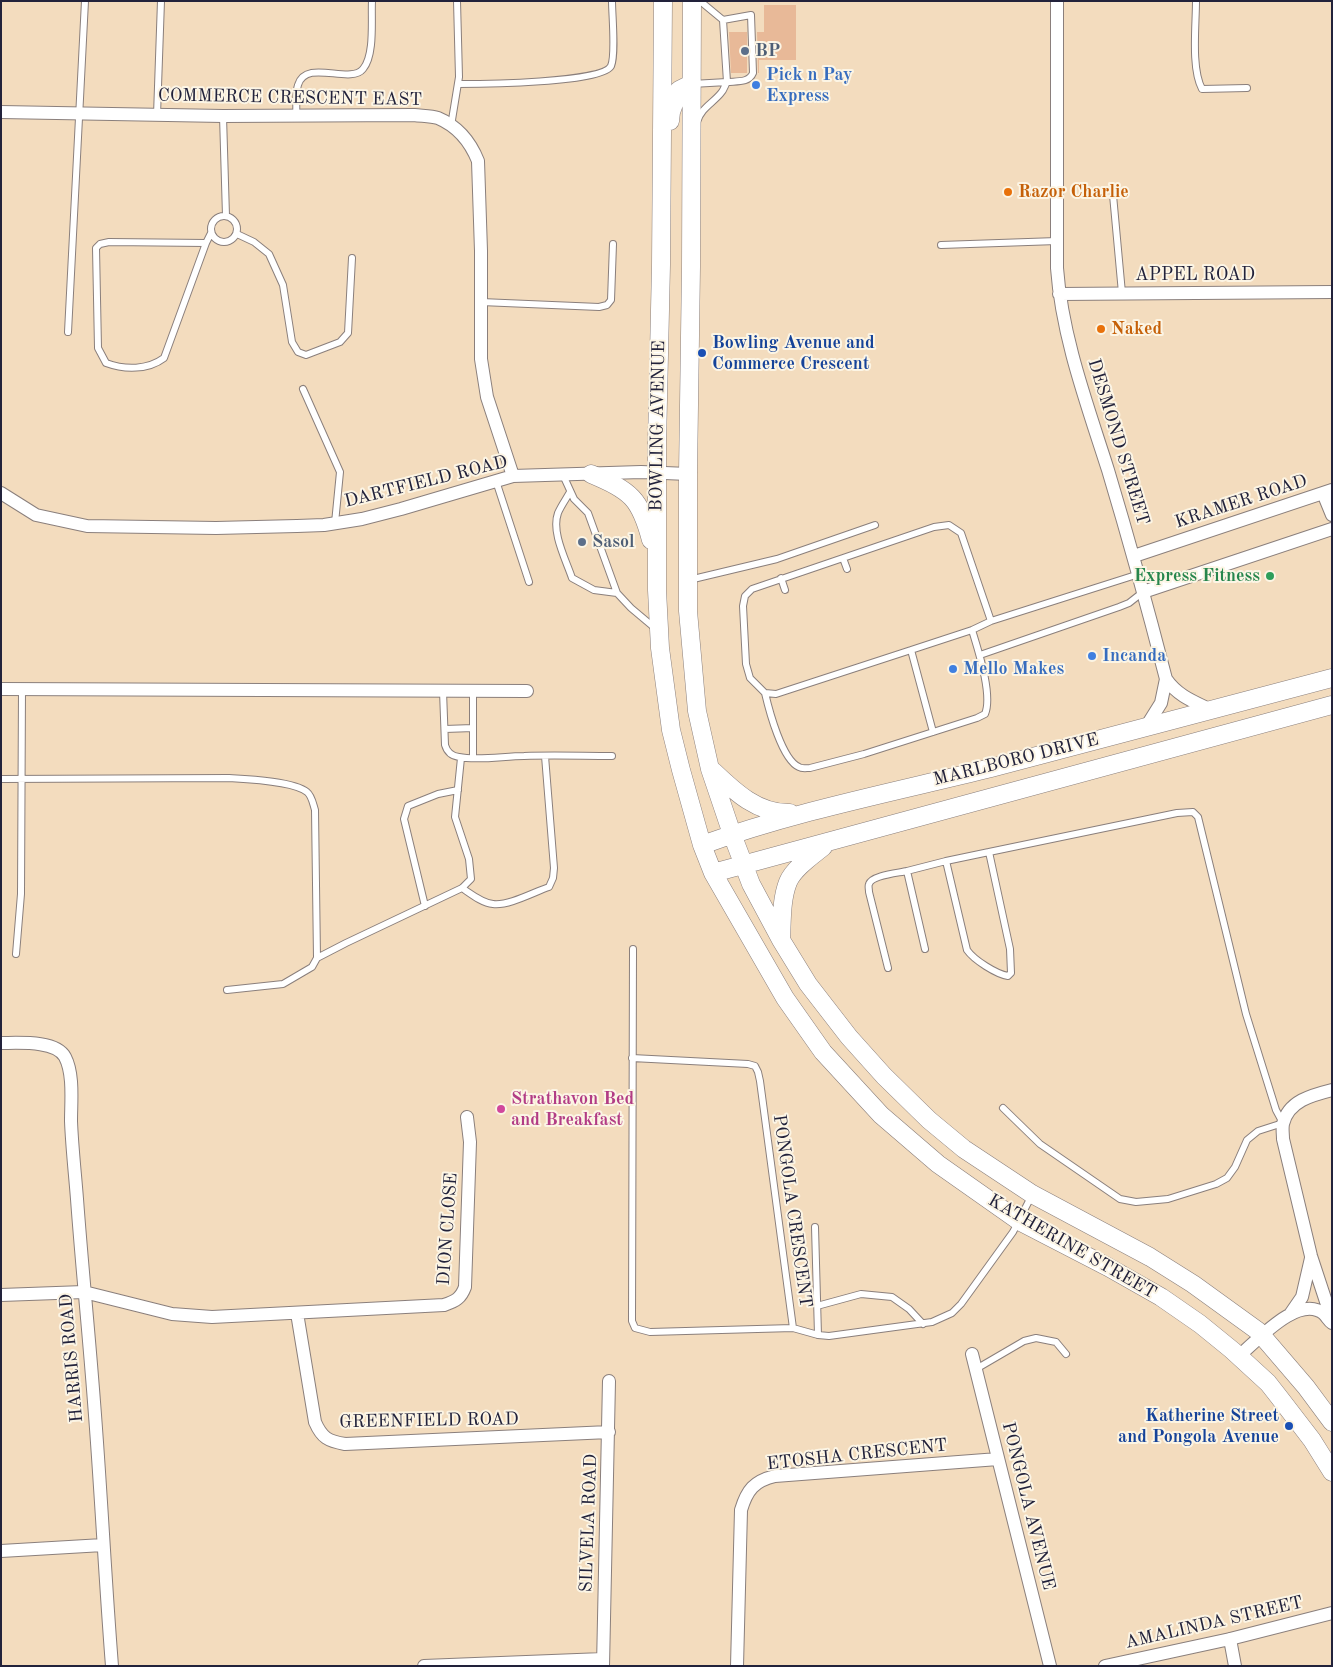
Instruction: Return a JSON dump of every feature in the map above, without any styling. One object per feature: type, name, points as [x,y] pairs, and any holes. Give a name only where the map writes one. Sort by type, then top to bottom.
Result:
[{"type":"main road","points":[[658,1],[664,21]]},
{"type":"main road","name":"BOWLING AVENUE","points":[[664,1],[657,473],[659,632],[671,730],[702,845]]},
{"type":"main road","name":"BOWLING AVENUE","points":[[692,1],[688,611],[697,711],[710,769],[743,865]]},
{"type":"main road","points":[[661,213],[669,155],[671,112],[679,90],[691,84]]},
{"type":"main road","points":[[591,474],[612,483],[626,492],[640,506],[657,562]]},
{"type":"main road","name":"MARLBORO DRIVE","points":[[702,845],[802,813],[990,768],[1332,678]]},
{"type":"main road","name":"MARLBORO DRIVE","points":[[713,873],[1332,705]]},
{"type":"main road","points":[[710,769],[752,803],[766,810],[802,813]]},
{"type":"main road","points":[[781,940],[782,907],[788,881],[804,862],[830,842]]},
{"type":"main road","name":"KATHERINE STREET","points":[[702,845],[713,873],[785,998],[823,1052],[881,1115],[918,1148],[980,1195],[1019,1221],[1160,1296],[1200,1324],[1268,1383],[1312,1440],[1332,1472]]},
{"type":"main road","name":"KATHERINE STREET","points":[[743,865],[781,940],[808,984],[849,1037],[884,1076],[929,1120],[964,1149],[1032,1194],[1150,1257],[1194,1284],[1263,1335],[1332,1422]]},
{"type":"street","name":"DESMOND STREET","points":[[1058,1],[1057,241],[1059,294],[1086,401],[1134,556],[1166,679],[1172,689],[1186,699],[1209,709]]},
{"type":"street","name":"COMMERCE CRESCENT EAST","points":[[1,112],[223,116],[414,115],[436,118],[451,126],[473,148],[478,160],[481,250],[481,359],[493,418],[512,476]]},
{"type":"street","name":"APPEL ROAD","points":[[1059,294],[1332,292]]},
{"type":"street","name":"DARTFIELD ROAD","points":[[1,494],[36,515],[87,526],[216,528],[297,526],[362,519],[512,476],[688,474]]},
{"type":"street","name":"KRAMER ROAD","points":[[1134,556],[1328,491]]},
{"type":"street","points":[[1328,491],[1332,515]]},
{"type":"street","points":[[1143,592],[1332,529]]},
{"type":"street","name":"DESMOND STREET","points":[[1146,727],[1161,703],[1166,679]]},
{"type":"street","points":[[1,689],[527,691]]},
{"type":"street","name":"HARRIS ROAD","points":[[1,1043],[34,1044],[58,1050],[66,1058],[71,1086],[71,1121],[94,1402],[112,1666]]},
{"type":"street","points":[[1332,1090],[1308,1097],[1289,1109],[1283,1123],[1282,1140],[1311,1256],[1332,1322]]},
{"type":"street","name":"DION CLOSE","points":[[297,1313],[444,1305],[459,1299],[465,1287],[470,1142],[467,1117]]},
{"type":"street","points":[[1291,1313],[1302,1297],[1311,1256]]},
{"type":"street","points":[[1,1295],[84,1292],[172,1314],[212,1317],[297,1313]]},
{"type":"street","points":[[1239,1356],[1276,1323],[1291,1313],[1308,1309],[1315,1310],[1324,1314],[1332,1322]]},
{"type":"street","name":"GREENFIELD ROAD","points":[[297,1313],[315,1422],[324,1438],[334,1442],[345,1444],[609,1432]]},
{"type":"street","name":"PONGOLA AVENUE","points":[[972,1354],[1050,1666]]},
{"type":"street","name":"SILVELA ROAD","points":[[603,1662],[609,1382]]},
{"type":"street","name":"ETOSHA CRESCENT","points":[[737,1666],[741,1510],[745,1497],[754,1486],[764,1479],[775,1476],[998,1459]]},
{"type":"street","points":[[1,1551],[103,1545]]},
{"type":"street","name":"AMALINDA STREET","points":[[1105,1666],[1230,1639],[1332,1613]]},
{"type":"street","points":[[1230,1639],[1235,1666]]},
{"type":"street","points":[[424,1666],[603,1662]]},
{"type":"lane","points":[[68,332],[78,112],[82,76],[84,1]]},
{"type":"lane","points":[[157,115],[161,1]]},
{"type":"lane","points":[[296,116],[297,86],[302,78],[310,74],[354,74],[363,70],[368,62],[370,47],[372,1]]},
{"type":"lane","points":[[451,126],[458,84],[457,1]]},
{"type":"lane","points":[[458,84],[517,82],[600,74],[611,66],[612,1]]},
{"type":"lane","points":[[691,142],[698,118],[707,106],[721,94],[727,82],[723,20],[700,1]]},
{"type":"lane","points":[[1196,1],[1196,70],[1202,89],[1247,88]]},
{"type":"lane","points":[[691,84],[748,80],[751,77],[753,73],[751,14],[723,20]]},
{"type":"lane","points":[[223,116],[226,216]]},
{"type":"lane","points":[[1113,194],[1122,294]]},
{"type":"lane","points":[[206,243],[109,242],[100,244],[96,248],[98,348],[106,363],[117,367],[142,367],[157,363],[164,358],[211,233],[211,226],[220,217],[226,216],[232,218],[237,228],[237,234],[227,242],[221,242],[211,233]]},
{"type":"lane","points":[[237,234],[254,242],[269,254],[283,284],[292,342],[298,352],[306,354],[340,342],[348,333],[352,258]]},
{"type":"lane","points":[[941,245],[1057,241]]},
{"type":"lane","points":[[481,302],[599,307],[607,305],[611,300],[613,244]]},
{"type":"lane","points":[[302,389],[340,472],[334,523]]},
{"type":"lane","points":[[562,474],[574,499],[588,512],[617,593],[659,632]]},
{"type":"lane","points":[[496,481],[529,582]]},
{"type":"lane","points":[[570,492],[558,512],[556,531],[572,578],[594,590],[617,593]]},
{"type":"lane","points":[[688,581],[777,559],[875,525]]},
{"type":"lane","points":[[972,630],[980,655],[989,701],[985,714],[864,754],[803,769],[794,764],[788,757],[770,714],[765,693],[750,678],[746,664],[743,606],[745,596],[752,589],[934,527],[949,525],[961,533],[991,621]]},
{"type":"lane","points":[[843,558],[847,569]]},
{"type":"lane","points":[[765,693],[776,694],[972,630],[991,621],[1139,574]]},
{"type":"lane","points":[[781,578],[785,590]]},
{"type":"lane","points":[[980,655],[1119,607],[1129,603],[1143,592]]},
{"type":"lane","points":[[911,650],[933,732]]},
{"type":"lane","points":[[16,954],[21,894],[22,689]]},
{"type":"lane","points":[[443,691],[447,752],[453,756],[461,758],[612,756]]},
{"type":"lane","points":[[473,692],[473,758]]},
{"type":"lane","points":[[445,729],[473,728]]},
{"type":"lane","points":[[462,888],[493,904],[506,903],[549,887],[553,878],[554,868],[545,756]]},
{"type":"lane","points":[[317,958],[371,930],[462,888],[471,879],[469,859],[456,817],[461,758]]},
{"type":"lane","points":[[1,779],[251,779],[300,788],[308,793],[315,810],[317,958],[312,967],[283,984],[227,990]]},
{"type":"lane","points":[[424,906],[404,818],[408,806],[438,794],[458,790]]},
{"type":"lane","points":[[888,968],[869,892],[869,883],[872,879],[989,852],[1167,815],[1194,812],[1198,817],[1202,830],[1246,1014],[1276,1110],[1283,1123],[1258,1131],[1248,1140],[1235,1167],[1227,1178],[1216,1184],[1168,1199],[1136,1202],[1120,1199],[1040,1144],[1003,1108]]},
{"type":"lane","points":[[946,862],[967,950],[972,956],[1002,975],[1008,976],[1011,973],[1010,949],[989,852]]},
{"type":"lane","points":[[907,871],[926,949]]},
{"type":"lane","points":[[633,949],[632,1321],[635,1328],[650,1332],[793,1328]]},
{"type":"lane","name":"PONGOLA CRESCENT","points":[[632,1058],[748,1064],[755,1066],[760,1081],[793,1328],[829,1336],[923,1324],[943,1318],[961,1304],[1013,1232],[1032,1194]]},
{"type":"lane","points":[[815,1227],[818,1335]]},
{"type":"lane","points":[[817,1306],[861,1294],[892,1297],[909,1309],[923,1324]]},
{"type":"lane","points":[[976,1369],[1024,1341],[1036,1338],[1056,1342],[1066,1354]]},
{"type":"building","points":[[764,5],[796,5],[796,60],[759,60],[758,73],[757,32],[764,32]]},
{"type":"building","points":[[729,32],[747,32],[747,73],[731,73]]},
{"type":"place","name":"BP","points":[[745,51]]},
{"type":"place","name":"Pick n Pay Express","points":[[756,85]]},
{"type":"place","name":"Razor Charlie","points":[[1008,192]]},
{"type":"place","name":"Naked","points":[[1101,329]]},
{"type":"place","name":"Bowling Avenue and Commerce Crescent","points":[[702,353]]},
{"type":"place","name":"Sasol","points":[[582,542]]},
{"type":"place","name":"Express Fitness","points":[[1270,576]]},
{"type":"place","name":"Incanda","points":[[1092,656]]},
{"type":"place","name":"Mello Makes","points":[[953,669]]},
{"type":"place","name":"Strathavon Bed and Breakfast","points":[[501,1109]]},
{"type":"place","name":"Katherine Street and Pongola Avenue","points":[[1289,1426]]}]
